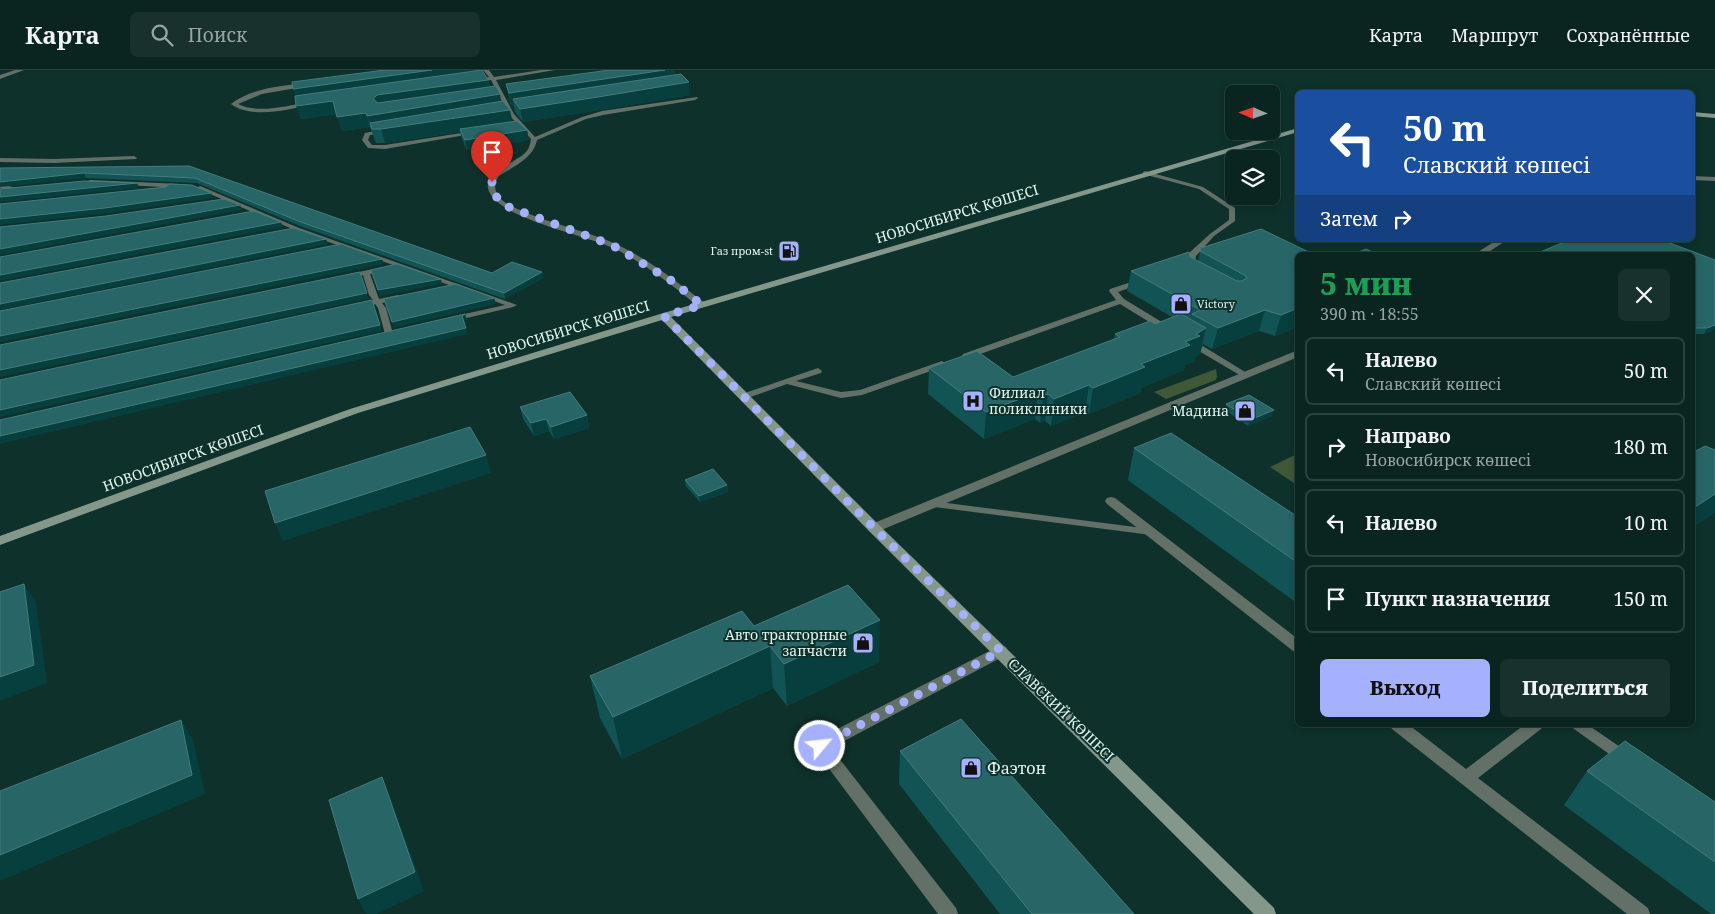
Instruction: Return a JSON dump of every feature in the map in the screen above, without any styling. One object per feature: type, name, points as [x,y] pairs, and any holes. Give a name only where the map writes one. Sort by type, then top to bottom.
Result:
[{"type":"main road","points":[[1695,114],[1715,116]]},
{"type":"main road","name":"НОВОСИБИРСК КӨШЕСІ","points":[[0,541],[354,411],[664,316],[1295,131]]},
{"type":"main road","name":"СЛАВСКИЙ КӨШЕСІ","points":[[664,316],[874,528],[1267,914]]},
{"type":"street","points":[[0,77],[21,70]]},
{"type":"street","points":[[1695,178],[1715,179]]},
{"type":"street","points":[[1483,252],[1499,242]]},
{"type":"street","points":[[874,528],[1295,354]]},
{"type":"street","points":[[1111,501],[1295,645]]},
{"type":"street","points":[[949,914],[820,746],[1001,651]]},
{"type":"street","points":[[1401,727],[1641,914]]},
{"type":"street","points":[[1466,778],[1532,727]]},
{"type":"lane","points":[[486,70],[494,79],[509,110],[520,126],[534,139],[534,146],[529,154],[497,175],[492,182],[497,200],[532,217],[612,245],[672,281],[702,305]]},
{"type":"lane","points":[[466,83],[552,70]]},
{"type":"lane","points":[[310,104],[262,109],[246,109],[234,104],[243,98],[265,90],[315,84]]},
{"type":"lane","points":[[494,97],[503,96]]},
{"type":"lane","points":[[534,139],[584,118],[602,113],[695,98]]},
{"type":"lane","points":[[501,112],[518,108]]},
{"type":"lane","points":[[510,128],[520,126]]},
{"type":"lane","points":[[394,130],[366,134],[365,140],[370,147],[385,147],[481,132]]},
{"type":"lane","points":[[0,160],[54,161],[134,158]]},
{"type":"lane","points":[[1145,174],[1201,188],[1232,208],[1232,221],[1212,234],[1192,255],[1190,273],[1198,277]]},
{"type":"lane","points":[[86,182],[185,187],[136,192]]},
{"type":"lane","points":[[0,186],[15,189]]},
{"type":"lane","points":[[195,186],[297,229],[512,305],[446,321]]},
{"type":"lane","points":[[0,191],[24,188]]},
{"type":"lane","points":[[208,202],[227,200]]},
{"type":"lane","points":[[238,216],[257,212]]},
{"type":"lane","points":[[278,232],[297,229]]},
{"type":"lane","points":[[326,249],[346,245]]},
{"type":"lane","points":[[1182,267],[1191,264]]},
{"type":"lane","points":[[337,278],[402,265]]},
{"type":"lane","points":[[366,272],[373,295],[382,308],[389,334]]},
{"type":"lane","points":[[1146,279],[1113,291],[1121,302],[1246,375]]},
{"type":"lane","points":[[443,289],[461,286]]},
{"type":"lane","points":[[348,307],[406,296]]},
{"type":"lane","points":[[788,382],[841,395],[862,392],[1121,302]]},
{"type":"lane","points":[[379,336],[398,332]]},
{"type":"lane","points":[[745,396],[818,371]]},
{"type":"lane","points":[[931,504],[1151,532]]},
{"type":"lane","points":[[1581,727],[1638,767]]},
{"type":"green space","points":[[1216,369],[1216,380],[1166,399],[1154,392]]},
{"type":"green space","points":[[1295,455],[1295,484],[1270,467]]},
{"type":"building","points":[[385,70],[432,70],[293,89],[292,82]]},
{"type":"building","points":[[482,70],[488,80],[377,95],[373,99],[378,103],[496,86],[500,94],[367,116],[366,113],[337,117],[333,101],[296,106],[295,96]]},
{"type":"building","points":[[610,70],[665,70],[509,93],[506,84]]},
{"type":"building","points":[[681,74],[689,82],[520,109],[513,99]]},
{"type":"building","points":[[503,101],[510,110],[381,129],[372,129],[370,123]]},
{"type":"building","points":[[517,121],[527,130],[465,140],[460,129]]},
{"type":"building","points":[[189,166],[492,273],[512,262],[542,272],[504,293],[298,221],[195,178],[84,173],[0,182],[0,168]]},
{"type":"building","points":[[84,181],[137,183],[0,197],[0,189]]},
{"type":"building","points":[[169,184],[192,185],[211,193],[105,208],[0,219],[0,204],[166,187]]},
{"type":"building","points":[[224,199],[240,205],[0,249],[0,227],[106,216]]},
{"type":"building","points":[[254,211],[281,222],[0,275],[0,257]]},
{"type":"building","points":[[294,228],[326,239],[0,304],[0,283]]},
{"type":"building","points":[[1261,229],[1309,252],[1295,252],[1295,309],[1281,315],[1265,310],[1218,328],[1192,314],[1200,310],[1131,271],[1189,252],[1190,257],[1237,281],[1247,278],[1200,251],[1201,248]]},
{"type":"building","points":[[1564,242],[1667,242],[1694,252],[1540,252]]},
{"type":"building","points":[[341,244],[382,259],[0,336],[0,311]]},
{"type":"building","points":[[1366,249],[1372,252],[1358,252]]},
{"type":"building","points":[[1695,252],[1715,260],[1715,325],[1707,328],[1695,329]]},
{"type":"building","points":[[397,264],[441,279],[378,290],[371,270]]},
{"type":"building","points":[[360,272],[367,293],[0,370],[0,345]]},
{"type":"building","points":[[456,284],[494,298],[392,322],[384,299]]},
{"type":"building","points":[[372,300],[380,325],[0,410],[0,380]]},
{"type":"building","points":[[465,314],[462,316],[466,328],[0,436],[0,420]]},
{"type":"building","points":[[1181,314],[1206,328],[1196,334],[1200,336],[1185,342],[1190,345],[1141,364],[1145,367],[1093,388],[1089,385],[1054,399],[1048,394],[1043,396],[1038,392],[986,412],[929,368],[977,351],[1013,377],[1120,337],[1115,334],[1150,321],[1155,324]]},
{"type":"building","points":[[570,392],[587,415],[551,427],[546,419],[531,423],[520,407]]},
{"type":"building","points":[[1249,395],[1274,410],[1250,420],[1226,404]]},
{"type":"building","points":[[470,427],[486,455],[275,523],[265,491]]},
{"type":"building","points":[[1171,433],[1295,515],[1295,561],[1134,448]]},
{"type":"building","points":[[1705,446],[1715,450],[1715,494],[1695,507],[1695,451]]},
{"type":"building","points":[[713,469],[727,485],[699,496],[685,480]]},
{"type":"building","points":[[24,584],[34,665],[0,677],[0,592]]},
{"type":"building","points":[[848,585],[880,620],[784,664],[770,646],[613,717],[590,676],[742,611],[754,626]]},
{"type":"building","points":[[961,719],[1134,914],[1032,914],[900,751]]},
{"type":"building","points":[[181,720],[192,775],[0,855],[0,791]]},
{"type":"building","points":[[1625,741],[1715,802],[1715,862],[1587,771]]},
{"type":"building","points":[[382,777],[415,872],[358,899],[329,800]]},
{"type":"place","name":"Газ пром-st","points":[[789,251]]},
{"type":"place","name":"Victory","points":[[1181,304]]},
{"type":"place","name":"Филиал поликлиники","points":[[973,401]]},
{"type":"place","name":"Мадина","points":[[1245,411]]},
{"type":"place","name":"Авто тракторные запчасти","points":[[863,643]]},
{"type":"place","name":"Фаэтон","points":[[971,768]]},
{"type":"route","points":[[492,182],[497,200],[506,206],[612,245],[672,281],[702,305],[664,316],[874,528],[1001,651],[820,746]]}]
